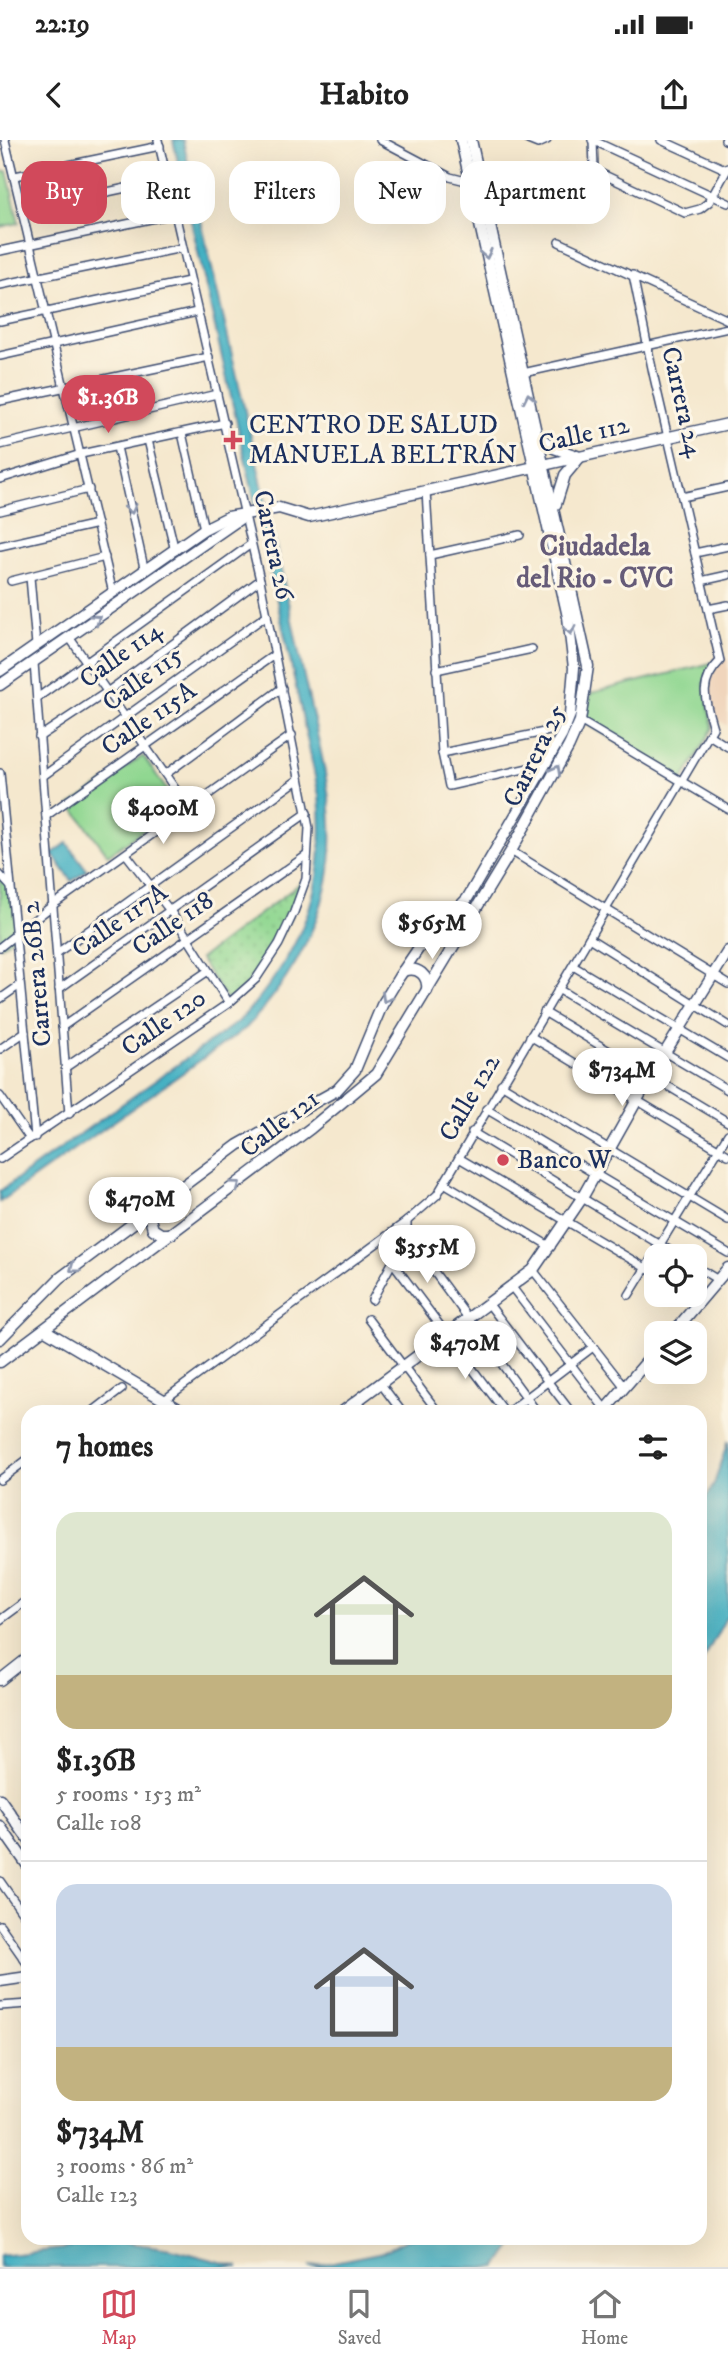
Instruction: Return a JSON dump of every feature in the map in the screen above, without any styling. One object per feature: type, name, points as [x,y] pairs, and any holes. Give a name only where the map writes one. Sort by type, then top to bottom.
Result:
[{"type":"main road","name":"Carrera 25","points":[[461,140],[466,161]]},
{"type":"main road","name":"Carrera 25","points":[[471,140],[556,512],[588,666],[580,721],[511,851]]},
{"type":"main road","name":"Carrera 25","points":[[479,224],[568,617],[575,668],[570,715],[547,764],[500,845]]},
{"type":"main road","name":"Calle 112","points":[[0,671],[204,529],[228,517],[279,509],[309,517],[728,424]]},
{"type":"main road","points":[[538,436],[554,448],[581,457],[559,486],[556,512]]},
{"type":"main road","name":"Calle 112","points":[[0,685],[248,515]]},
{"type":"main road","name":"Calle 121","points":[[0,1339],[53,1284],[251,1136],[304,1109],[349,1080],[382,1006],[403,971],[418,949],[467,899],[500,845]]},
{"type":"main road","name":"Calle 121","points":[[0,1362],[312,1128],[376,1074],[511,851]]},
{"type":"main road","points":[[352,1405],[533,1270],[582,1198],[651,1076],[728,951]]},
{"type":"main road","points":[[403,971],[416,969],[424,974],[427,991]]},
{"type":"main road","points":[[154,1210],[150,1219],[153,1229],[161,1234],[172,1234]]},
{"type":"main road","points":[[707,1293],[728,1268]]},
{"type":"main road","points":[[683,1321],[696,1307]]},
{"type":"main road","points":[[45,1330],[172,1405]]},
{"type":"main road","points":[[609,1405],[644,1364]]},
{"type":"main road","points":[[0,1680],[21,1664]]},
{"type":"main road","points":[[0,1799],[21,1829]]},
{"type":"main road","points":[[0,1826],[4,1841],[21,1859]]},
{"type":"main road","points":[[0,1981],[21,1978]]},
{"type":"street","points":[[0,142],[6,140],[21,202]]},
{"type":"street","points":[[380,140],[450,177],[460,180]]},
{"type":"street","points":[[528,140],[538,144],[547,140]]},
{"type":"street","points":[[661,140],[727,169],[713,197],[700,209],[685,213],[595,170],[593,140],[713,197],[728,203]]},
{"type":"street","points":[[15,176],[159,143]]},
{"type":"street","name":"Carrera 26","points":[[159,143],[164,161]]},
{"type":"street","points":[[27,224],[113,593]]},
{"type":"street","points":[[0,251],[127,224]]},
{"type":"street","name":"Carrera 26","points":[[176,224],[248,515],[251,544],[292,735],[307,813],[306,879]]},
{"type":"street","points":[[559,242],[728,320]]},
{"type":"street","points":[[0,285],[181,248]]},
{"type":"street","name":"Carrera 24","points":[[633,275],[720,661],[704,683],[711,732]]},
{"type":"street","points":[[0,321],[189,281]]},
{"type":"street","points":[[0,356],[197,312]]},
{"type":"street","points":[[523,373],[728,328]]},
{"type":"street","points":[[0,401],[209,357]]},
{"type":"street","points":[[0,445],[217,394]]},
{"type":"street","points":[[0,479],[81,454],[225,423]]},
{"type":"street","points":[[182,433],[204,529]]},
{"type":"street","points":[[148,440],[175,551]]},
{"type":"street","points":[[117,447],[145,572]]},
{"type":"street","points":[[682,497],[728,487]]},
{"type":"street","points":[[0,511],[89,489]]},
{"type":"street","points":[[426,491],[442,753],[449,786],[547,764]]},
{"type":"street","points":[[0,546],[97,524]]},
{"type":"street","points":[[430,555],[520,535]]},
{"type":"street","points":[[37,698],[88,664],[251,544]]},
{"type":"street","points":[[695,553],[728,546]]},
{"type":"street","points":[[11,580],[105,557]]},
{"type":"street","points":[[701,581],[728,575]]},
{"type":"street","points":[[30,577],[36,645]]},
{"type":"street","name":"Calle 114","points":[[40,737],[107,692],[260,579]]},
{"type":"street","points":[[708,609],[728,605]]},
{"type":"street","name":"Calle 115","points":[[43,776],[267,615]]},
{"type":"street","points":[[69,637],[190,810]]},
{"type":"street","points":[[436,670],[532,649]]},
{"type":"street","name":"Calle 115A","points":[[46,816],[274,655]]},
{"type":"street","name":"Carrera 26B 2","points":[[34,663],[69,1114]]},
{"type":"street","points":[[166,774],[282,688]]},
{"type":"street","points":[[580,721],[728,809]]},
{"type":"street","points":[[442,753],[554,730]]},
{"type":"street","points":[[711,732],[728,747]]},
{"type":"street","name":"Calle 122","points":[[164,1400],[407,1221],[437,1195],[711,732]]},
{"type":"street","points":[[0,947],[53,905],[292,735]]},
{"type":"street","points":[[0,773],[17,935],[32,1138]]},
{"type":"street","points":[[57,953],[149,884],[299,779]]},
{"type":"street","name":"Calle 117A","points":[[60,989],[307,813]]},
{"type":"street","points":[[511,851],[728,984]]},
{"type":"street","points":[[126,854],[189,939],[229,1003]]},
{"type":"street","name":"Calle 118","points":[[62,1027],[307,855]]},
{"type":"street","points":[[0,874],[11,887]]},
{"type":"street","name":"Calle 120","points":[[0,1159],[229,1003],[256,979],[279,944],[306,879]]},
{"type":"street","points":[[589,938],[728,1025]]},
{"type":"street","points":[[573,966],[728,1058]]},
{"type":"street","points":[[66,1067],[208,971]]},
{"type":"street","points":[[0,999],[20,985]]},
{"type":"street","points":[[558,989],[728,1090]]},
{"type":"street","points":[[544,1012],[728,1122]]},
{"type":"street","points":[[0,1049],[25,1032]]},
{"type":"street","points":[[530,1036],[728,1155]]},
{"type":"street","points":[[501,1084],[728,1220]]},
{"type":"street","points":[[0,1096],[32,1138]]},
{"type":"street","points":[[486,1109],[728,1253]]},
{"type":"street","points":[[472,1132],[657,1244]]},
{"type":"street","points":[[660,1244],[728,1133]]},
{"type":"street","points":[[459,1158],[644,1266]]},
{"type":"street","points":[[444,1183],[551,1247]]},
{"type":"street","points":[[372,1300],[407,1235],[407,1221]]},
{"type":"street","points":[[407,1235],[532,1405]]},
{"type":"street","points":[[393,1263],[502,1405]]},
{"type":"street","points":[[629,1295],[644,1269]]},
{"type":"street","points":[[533,1270],[624,1386]]},
{"type":"street","points":[[707,1273],[718,1280]]},
{"type":"street","points":[[511,1286],[600,1405]]},
{"type":"street","points":[[488,1303],[566,1405]]},
{"type":"street","points":[[368,1319],[433,1405]]},
{"type":"street","points":[[516,1405],[593,1347]]},
{"type":"street","points":[[381,1384],[396,1405]]},
{"type":"street","points":[[101,1405],[122,1389]]},
{"type":"street","points":[[358,1401],[361,1405]]},
{"type":"street","points":[[0,1480],[21,1464]]},
{"type":"street","points":[[0,1620],[21,1604]]},
{"type":"street","points":[[0,1881],[21,1911]]},
{"type":"street","points":[[0,1925],[21,1955]]},
{"type":"street","points":[[0,2006],[21,2004]]},
{"type":"shaded area","points":[[728,659],[728,726],[718,720],[713,728],[704,683],[720,661]]},
{"type":"green space","points":[[7,171],[19,223],[0,227],[0,172]]},
{"type":"green space","points":[[720,661],[704,683],[713,728],[682,781],[584,722],[591,693]]},
{"type":"green space","points":[[143,756],[178,806],[108,855],[71,805]]},
{"type":"green space","points":[[0,875],[11,887],[17,935],[0,947]]},
{"type":"green space","points":[[306,879],[275,946],[254,976],[229,1003],[200,959]]},
{"type":"water","points":[[173,140],[183,140],[188,161],[178,161]]},
{"type":"water","points":[[192,224],[202,224],[325,772],[331,828],[327,882],[315,923],[297,961],[286,979],[246,1028],[0,1202],[0,1191],[239,1021],[261,996],[294,944],[306,918],[314,890],[321,829],[319,796]]},
{"type":"water","points":[[67,843],[87,870],[72,881],[52,854]]},
{"type":"water","points":[[728,1441],[728,1614],[707,1653],[707,1496],[714,1484]]},
{"type":"water","points":[[96,2245],[143,2245],[172,2249],[239,2267],[0,2267],[0,2256]]},
{"type":"water","points":[[396,2245],[514,2245],[497,2267],[309,2267],[383,2252]]},
{"type":"place","name":"CENTRO DE SALUD MANUELA BELTRÁN","points":[[233,440]]},
{"type":"place","name":"Banco W","points":[[503,1160]]},
{"type":"district","name":"Ciudadela del Rio - CVC","points":[[595,562]]}]
